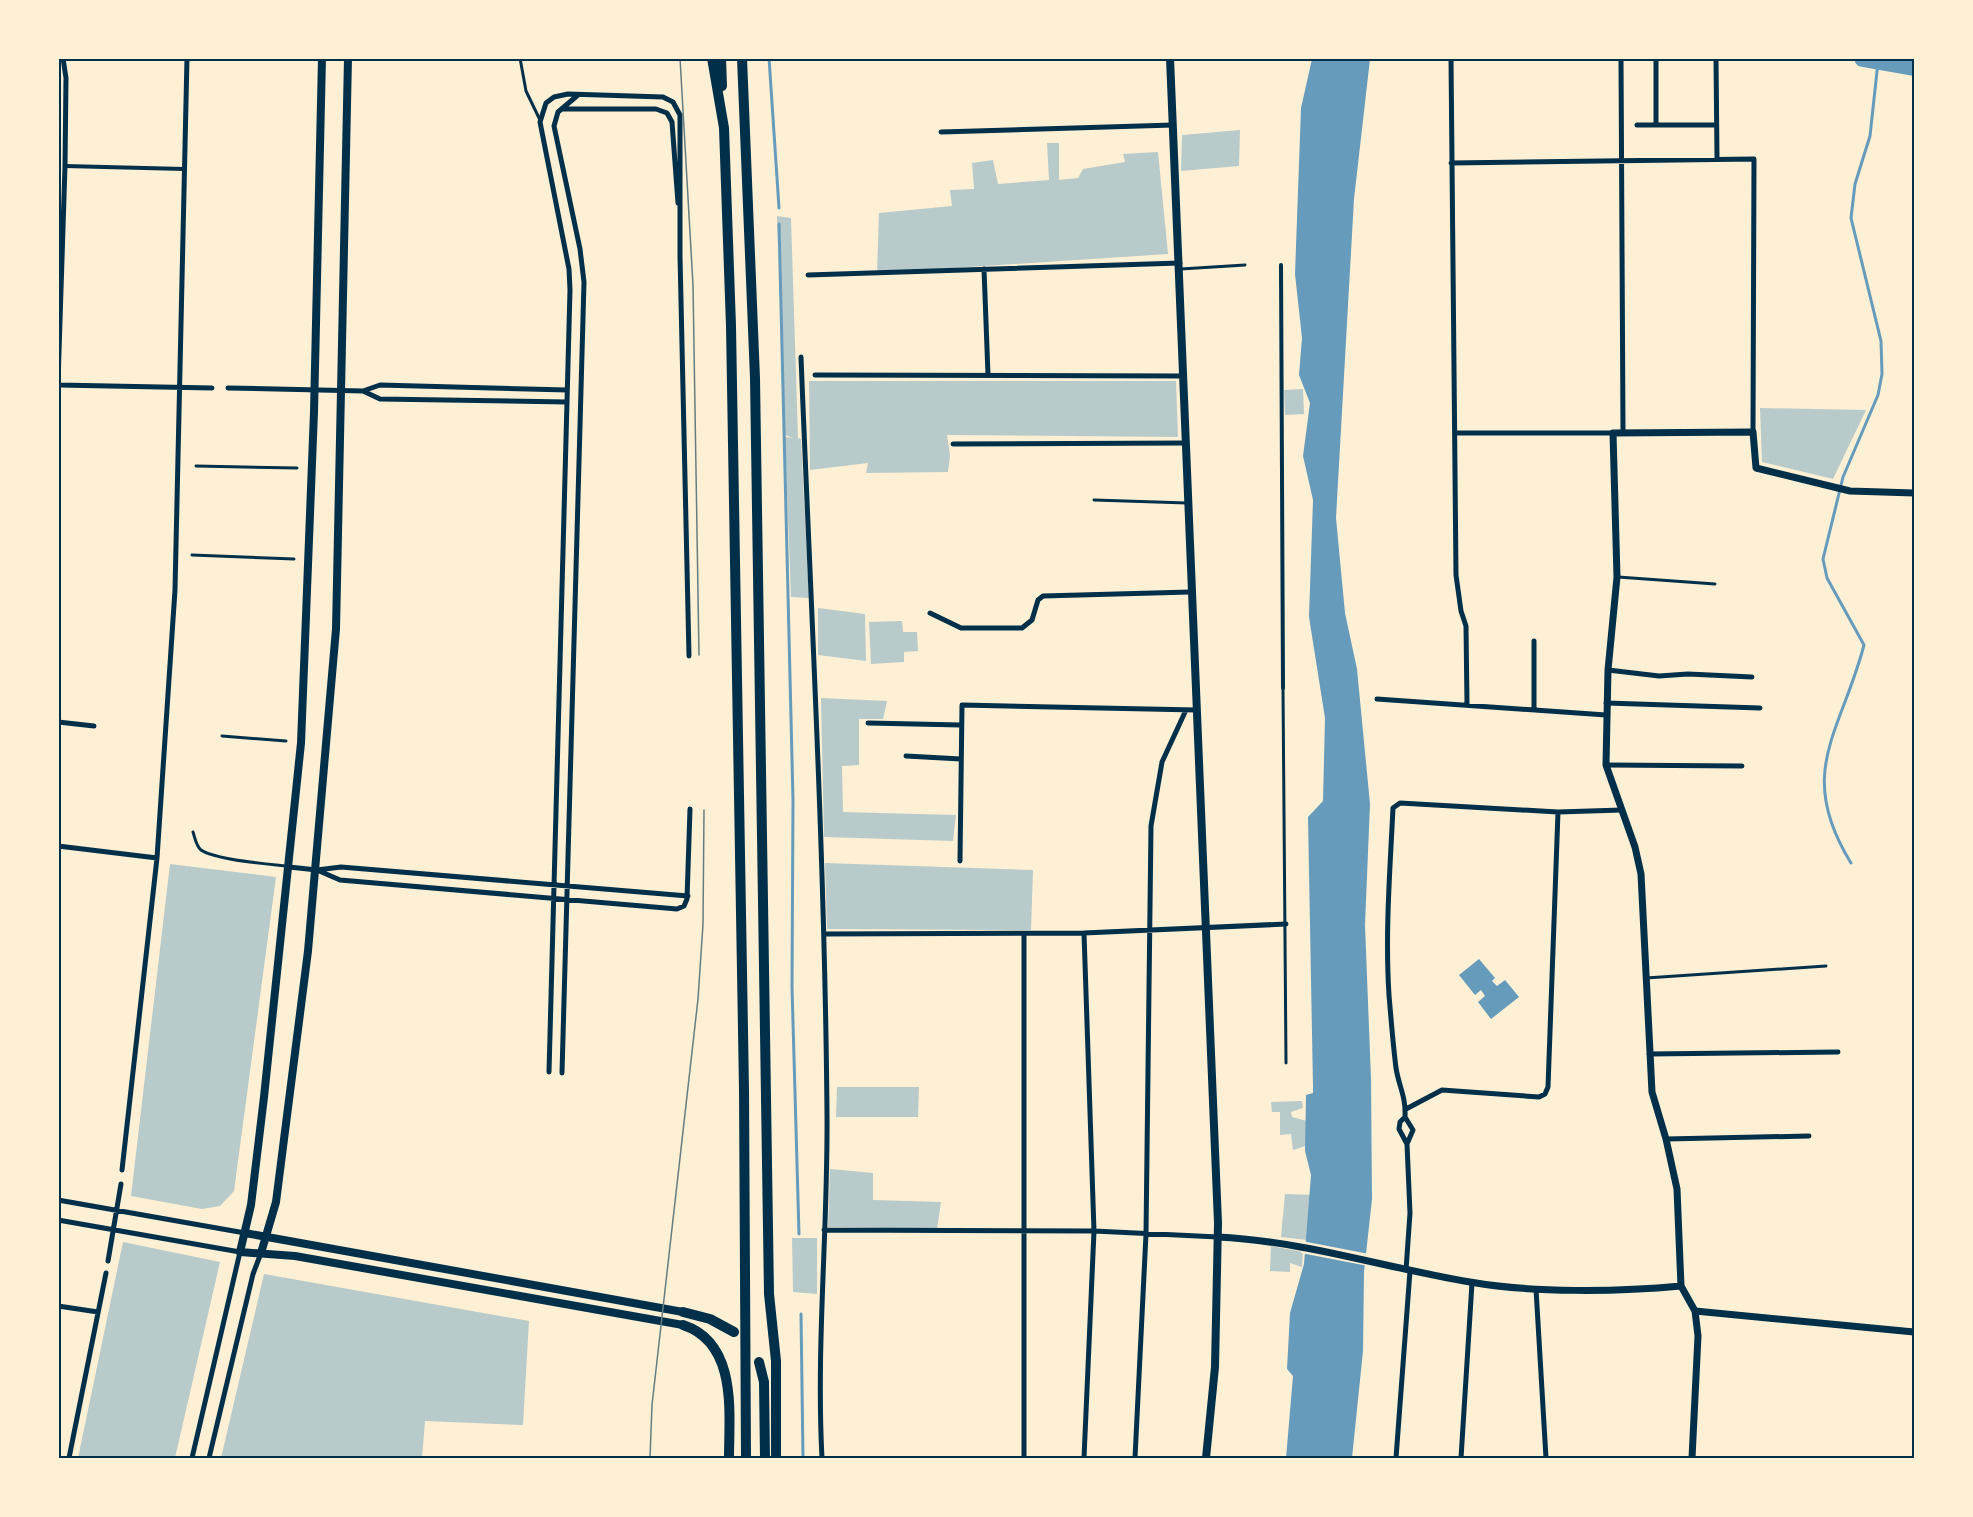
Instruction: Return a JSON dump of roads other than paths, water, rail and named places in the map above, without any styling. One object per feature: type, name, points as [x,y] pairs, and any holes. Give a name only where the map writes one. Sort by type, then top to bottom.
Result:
[{"type":"highway","points":[[712,58],[724,128]]},
{"type":"highway","points":[[721,58],[731,326],[747,1356],[746,1458]]},
{"type":"highway","points":[[742,58],[754,323],[769,1279],[776,1361],[776,1458]]},
{"type":"highway","points":[[683,1312],[710,1319],[734,1332]]},
{"type":"highway","points":[[683,1325],[706,1339],[722,1364],[729,1391],[729,1458]]},
{"type":"highway","points":[[759,1362],[764,1382],[765,1458]]},
{"type":"main road","points":[[322,58],[315,390],[303,708],[289,867],[251,1204],[240,1252],[295,1256],[683,1325]]},
{"type":"main road","points":[[261,1253],[267,1237],[280,1167],[317,870],[336,629],[348,58]]},
{"type":"main road","points":[[1170,58],[1218,1237],[1215,1367],[1206,1458]]},
{"type":"main road","points":[[245,1233],[683,1312]]},
{"type":"street","points":[[63,58],[66,78],[65,166],[58,384],[212,388]]},
{"type":"street","points":[[122,1170],[157,858],[175,590],[187,58]]},
{"type":"street","points":[[1451,58],[1456,575],[1461,611],[1466,626],[1467,704]]},
{"type":"street","points":[[1621,58],[1623,432]]},
{"type":"street","points":[[1656,58],[1656,125]]},
{"type":"street","points":[[1716,58],[1717,159]]},
{"type":"street","points":[[562,1073],[584,282],[580,249],[555,130],[555,117],[579,94]]},
{"type":"street","points":[[549,1072],[570,280],[540,122],[542,111],[550,100],[563,95],[666,98],[675,105],[680,116],[682,150],[680,234],[689,656]]},
{"type":"street","points":[[560,110],[572,107],[656,109],[669,115],[672,126],[680,234]]},
{"type":"street","points":[[940,132],[1173,125]]},
{"type":"street","points":[[1636,125],[1716,125]]},
{"type":"street","points":[[1451,163],[1754,159],[1756,468],[1850,491],[1914,492]]},
{"type":"street","points":[[65,166],[184,169]]},
{"type":"street","points":[[1281,265],[1283,688]]},
{"type":"street","points":[[808,275],[1180,266]]},
{"type":"street","points":[[984,269],[988,375]]},
{"type":"street","points":[[801,357],[824,934],[827,1119],[820,1369],[822,1458]]},
{"type":"street","points":[[815,375],[1184,376]]},
{"type":"street","points":[[228,388],[363,391],[380,385],[567,390]]},
{"type":"street","points":[[363,391],[380,399],[567,402]]},
{"type":"street","points":[[1455,433],[1754,432]]},
{"type":"street","points":[[1612,433],[1617,577],[1606,703],[1606,765],[1635,847],[1641,874],[1652,1092],[1659,1122],[1666,1139],[1677,1189],[1681,1286],[1695,1311],[1698,1336],[1692,1458]]},
{"type":"street","points":[[953,444],[1185,443]]},
{"type":"street","points":[[930,613],[961,628],[1022,628],[1032,620],[1038,600],[1043,596],[1190,592]]},
{"type":"street","points":[[1534,641],[1534,708]]},
{"type":"street","points":[[560,643],[574,644]]},
{"type":"street","points":[[1608,670],[1659,676],[1688,674],[1752,677]]},
{"type":"street","points":[[1377,699],[1534,708],[1606,715]]},
{"type":"street","points":[[1606,703],[1760,708]]},
{"type":"street","points":[[960,861],[962,705],[1196,710]]},
{"type":"street","points":[[1135,1458],[1146,1234],[1147,930],[1150,826],[1162,762],[1186,710]]},
{"type":"street","points":[[58,722],[94,726]]},
{"type":"street","points":[[868,723],[962,725]]},
{"type":"street","points":[[906,756],[961,759]]},
{"type":"street","points":[[557,757],[570,757]]},
{"type":"street","points":[[1606,765],[1742,766]]},
{"type":"street","points":[[1407,1144],[1413,1130],[1405,1117],[1404,1089],[1396,1063],[1389,994],[1389,892],[1393,808],[1400,803],[1558,812],[1622,810]]},
{"type":"street","points":[[317,870],[340,880],[673,909],[684,906],[687,896],[690,809]]},
{"type":"street","points":[[1406,1108],[1442,1090],[1539,1097],[1545,1094],[1548,1087],[1558,812]]},
{"type":"street","points":[[58,846],[157,858]]},
{"type":"street","points":[[289,867],[317,870],[341,867],[687,896]]},
{"type":"street","points":[[824,934],[1084,933],[1286,924]]},
{"type":"street","points":[[1084,933],[1094,1231],[1084,1458]]},
{"type":"street","points":[[1024,934],[1024,1458]]},
{"type":"street","points":[[1649,1054],[1838,1052]]},
{"type":"street","points":[[1396,1458],[1410,1213],[1407,1144],[1399,1129],[1400,1122],[1405,1117]]},
{"type":"street","points":[[1666,1139],[1809,1136]]},
{"type":"street","points":[[108,1261],[121,1184]]},
{"type":"street","points":[[58,1200],[245,1233]]},
{"type":"street","points":[[58,1220],[240,1252],[192,1458]]},
{"type":"street","points":[[824,1230],[1094,1231],[1218,1237],[1291,1246],[1472,1283],[1536,1289],[1681,1286]]},
{"type":"street","points":[[209,1458],[253,1274],[261,1253]]},
{"type":"street","points":[[69,1458],[106,1273]]},
{"type":"street","points":[[1461,1458],[1472,1283]]},
{"type":"street","points":[[1536,1289],[1546,1458]]},
{"type":"street","points":[[58,1306],[98,1312]]},
{"type":"street","points":[[1695,1311],[1914,1332]]},
{"type":"lane","points":[[520,58],[526,91],[540,122]]},
{"type":"lane","points":[[1180,266],[1245,266]]},
{"type":"lane","points":[[196,466],[297,468]]},
{"type":"lane","points":[[1094,500],[1187,503]]},
{"type":"lane","points":[[192,555],[294,559]]},
{"type":"lane","points":[[1617,577],[1715,584]]},
{"type":"lane","points":[[1283,688],[1286,1063]]},
{"type":"lane","points":[[222,736],[286,741]]},
{"type":"lane","points":[[556,779],[570,780]]},
{"type":"lane","points":[[194,832],[197,844],[202,850],[244,861],[289,867]]},
{"type":"lane","points":[[1646,978],[1826,966]]},
{"type":"water","points":[[1312,59],[1370,59],[1354,199],[1336,518],[1345,613],[1357,669],[1370,804],[1365,925],[1371,1079],[1372,1199],[1364,1272],[1363,1351],[1352,1458],[1286,1458],[1293,1376],[1287,1369],[1290,1313],[1304,1264],[1311,1175],[1305,1151],[1306,1095],[1313,1093],[1308,817],[1323,801],[1325,718],[1309,617],[1313,500],[1303,456],[1310,403],[1299,375],[1302,338],[1295,274],[1301,108]]},
{"type":"water","points":[[1479,959],[1495,978],[1492,981],[1497,986],[1505,980],[1519,997],[1491,1019],[1478,1002],[1485,996],[1481,990],[1475,995],[1459,975]]},
{"type":"waterway","points":[[769,58],[779,208]]},
{"type":"waterway","points":[[1863,58],[1914,67]]},
{"type":"waterway","points":[[1851,863],[1835,831],[1826,803],[1824,777],[1835,729],[1864,645],[1827,578],[1823,559],[1843,477],[1878,395],[1882,374],[1881,341],[1851,218],[1855,184],[1870,136],[1878,62]]},
{"type":"waterway","points":[[779,224],[793,800],[792,987],[799,1234]]},
{"type":"waterway","points":[[801,1314],[803,1458]]},
{"type":"tram line","points":[[680,58],[693,285],[699,655]]},
{"type":"tram line","points":[[650,1458],[652,1405],[698,999],[703,924],[704,810]]}]
